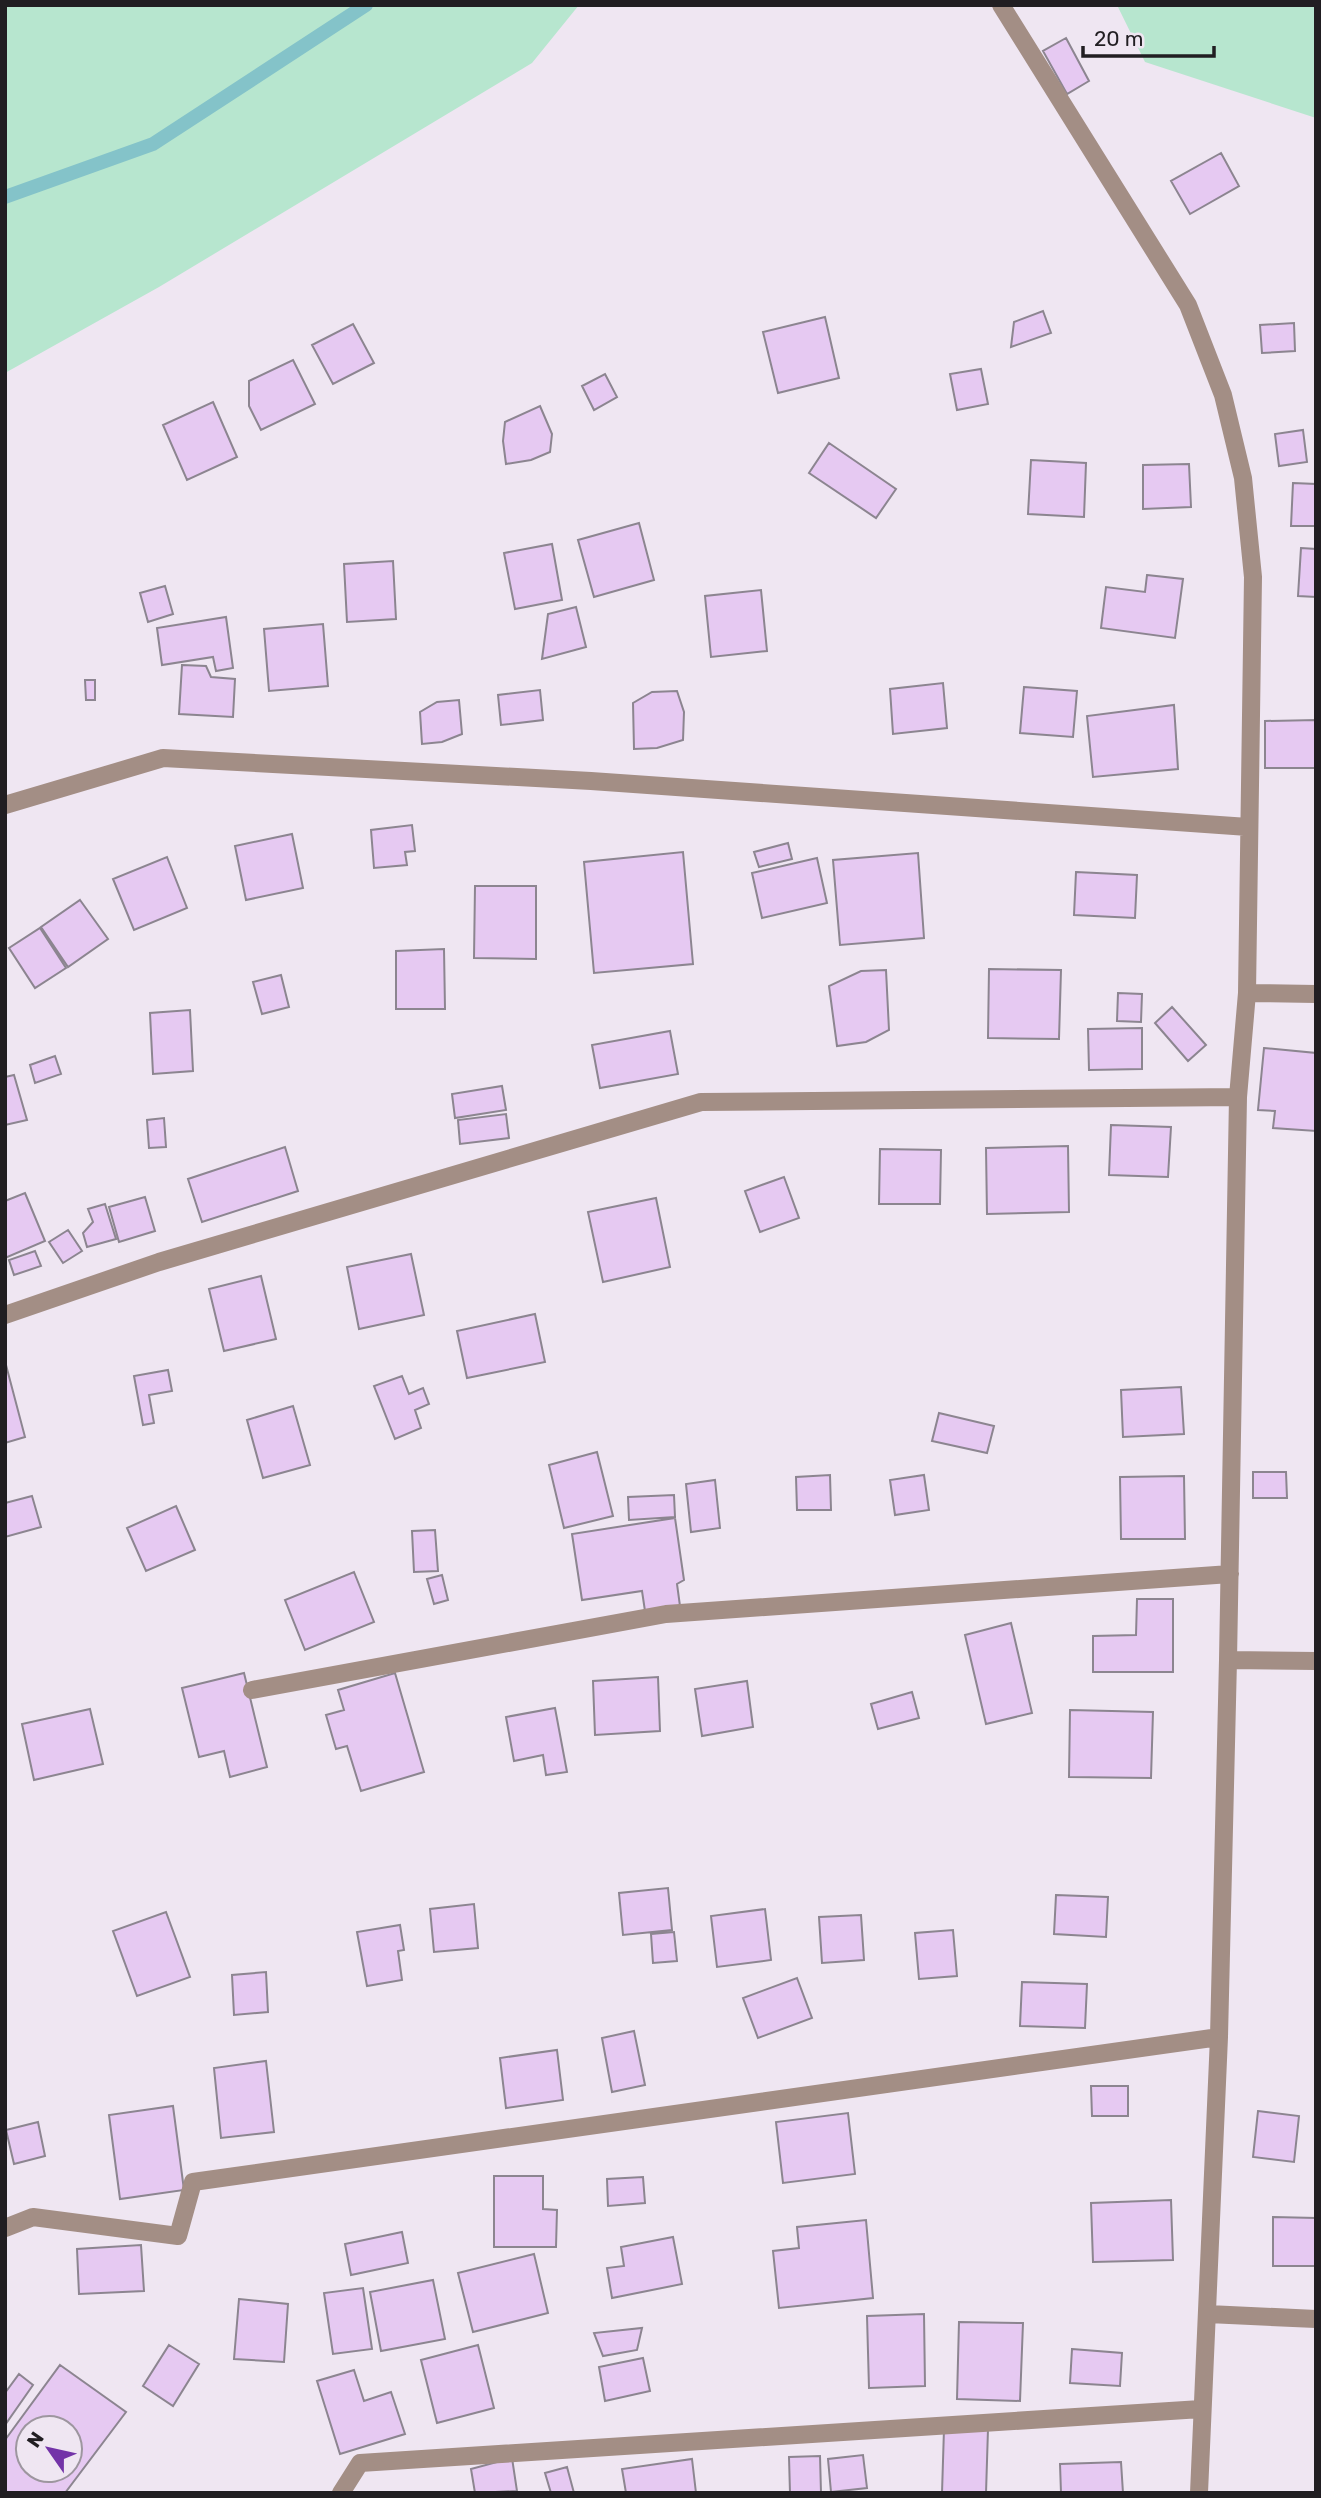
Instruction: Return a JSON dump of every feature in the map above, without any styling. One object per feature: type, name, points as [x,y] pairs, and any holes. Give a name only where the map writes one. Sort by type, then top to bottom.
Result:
[{"type":"street","points":[[1001,5],[1188,305],[1223,395],[1243,478],[1253,577],[1247,993],[1238,1097],[1219,2036],[1199,2493]]},
{"type":"street","points":[[5,805],[163,758],[591,781],[1248,827]]},
{"type":"street","points":[[1247,993],[1316,995]]},
{"type":"street","points":[[5,1315],[173,1258],[701,1102],[1238,1097]]},
{"type":"street","points":[[252,1690],[666,1614],[1230,1574]]},
{"type":"street","points":[[1228,1660],[1316,1661]]},
{"type":"street","points":[[5,2228],[33,2217],[178,2236],[193,2182],[1219,2036]]},
{"type":"street","points":[[1208,2314],[1316,2319]]},
{"type":"street","points":[[341,2493],[360,2463],[1201,2409]]},
{"type":"green space","points":[[5,5],[579,5],[532,63],[159,287],[5,373]]},
{"type":"green space","points":[[1117,5],[1316,5],[1316,118],[1145,62]]},
{"type":"building","points":[[1066,38],[1089,81],[1067,94],[1043,51]]},
{"type":"building","points":[[1221,153],[1239,186],[1190,214],[1171,181]]},
{"type":"building","points":[[1043,311],[1051,333],[1011,347],[1014,322]]},
{"type":"building","points":[[825,317],[839,378],[778,393],[763,332]]},
{"type":"building","points":[[1294,323],[1295,351],[1262,353],[1260,325]]},
{"type":"building","points":[[353,324],[374,363],[333,384],[312,345]]},
{"type":"building","points":[[293,360],[315,404],[261,430],[249,406],[249,381]]},
{"type":"building","points":[[981,369],[988,404],[957,410],[950,374]]},
{"type":"building","points":[[605,374],[617,397],[594,410],[582,386]]},
{"type":"building","points":[[213,402],[237,457],[187,480],[163,425]]},
{"type":"building","points":[[540,406],[552,434],[550,452],[531,460],[506,464],[503,441],[505,422]]},
{"type":"building","points":[[1303,430],[1307,462],[1279,466],[1275,434]]},
{"type":"building","points":[[829,443],[896,489],[876,518],[809,473]]},
{"type":"building","points":[[1031,460],[1086,463],[1084,517],[1028,514]]},
{"type":"building","points":[[1189,464],[1191,507],[1143,509],[1143,465]]},
{"type":"building","points":[[1293,483],[1316,484],[1316,526],[1291,526]]},
{"type":"building","points":[[639,523],[654,580],[594,597],[578,540]]},
{"type":"building","points":[[552,544],[562,600],[515,609],[504,553]]},
{"type":"building","points":[[1301,548],[1316,549],[1316,597],[1298,596]]},
{"type":"building","points":[[393,561],[396,619],[347,622],[344,564]]},
{"type":"building","points":[[1147,575],[1183,579],[1175,638],[1101,628],[1106,587],[1145,592]]},
{"type":"building","points":[[165,586],[173,614],[148,622],[140,593]]},
{"type":"building","points":[[761,590],[767,651],[711,657],[705,596]]},
{"type":"building","points":[[576,607],[586,647],[542,659],[548,614]]},
{"type":"building","points":[[226,617],[233,668],[216,671],[213,657],[162,665],[157,628]]},
{"type":"building","points":[[323,624],[328,686],[269,691],[264,629]]},
{"type":"building","points":[[182,665],[206,666],[211,677],[235,679],[233,717],[179,714]]},
{"type":"building","points":[[85,680],[95,680],[95,700],[86,700]]},
{"type":"building","points":[[943,683],[947,728],[893,734],[890,689]]},
{"type":"building","points":[[1024,687],[1077,691],[1073,737],[1020,733]]},
{"type":"building","points":[[540,690],[543,720],[501,725],[498,695]]},
{"type":"building","points":[[677,691],[684,712],[683,740],[657,748],[634,749],[633,703],[652,692]]},
{"type":"building","points":[[459,700],[462,734],[442,742],[422,744],[420,712],[437,702]]},
{"type":"building","points":[[1174,705],[1178,769],[1093,777],[1087,716]]},
{"type":"building","points":[[1316,720],[1316,768],[1265,768],[1265,721]]},
{"type":"building","points":[[412,825],[415,851],[405,852],[407,865],[374,868],[371,830]]},
{"type":"building","points":[[292,834],[303,888],[246,900],[235,846]]},
{"type":"building","points":[[788,843],[792,859],[759,867],[754,852]]},
{"type":"building","points":[[683,852],[693,964],[594,973],[584,862]]},
{"type":"building","points":[[918,853],[924,938],[840,945],[833,860]]},
{"type":"building","points":[[167,857],[187,908],[134,930],[113,879]]},
{"type":"building","points":[[817,858],[827,903],[762,918],[752,873]]},
{"type":"building","points":[[1076,872],[1137,875],[1135,918],[1074,915]]},
{"type":"building","points":[[475,886],[536,886],[536,959],[474,958]]},
{"type":"building","points":[[80,900],[108,939],[68,967],[41,927]]},
{"type":"building","points":[[40,928],[66,968],[35,988],[9,948]]},
{"type":"building","points":[[444,949],[445,1009],[396,1009],[396,951]]},
{"type":"building","points":[[989,969],[1061,970],[1059,1039],[988,1038]]},
{"type":"building","points":[[886,970],[889,1030],[866,1042],[837,1046],[829,986],[861,971]]},
{"type":"building","points":[[281,975],[289,1007],[262,1014],[253,982]]},
{"type":"building","points":[[1118,993],[1142,994],[1141,1022],[1117,1021]]},
{"type":"building","points":[[1172,1007],[1206,1045],[1188,1061],[1155,1023]]},
{"type":"building","points":[[190,1010],[193,1071],[153,1074],[150,1013]]},
{"type":"building","points":[[1142,1028],[1142,1069],[1089,1070],[1088,1029]]},
{"type":"building","points":[[670,1031],[678,1074],[600,1088],[592,1045]]},
{"type":"building","points":[[1264,1048],[1316,1053],[1316,1131],[1273,1128],[1275,1111],[1258,1110]]},
{"type":"building","points":[[55,1056],[61,1074],[35,1083],[30,1065]]},
{"type":"building","points":[[14,1075],[27,1120],[5,1125],[5,1077]]},
{"type":"building","points":[[502,1086],[506,1110],[455,1118],[452,1094]]},
{"type":"building","points":[[506,1114],[509,1138],[460,1144],[458,1120]]},
{"type":"building","points":[[164,1118],[166,1147],[149,1148],[147,1120]]},
{"type":"building","points":[[1111,1125],[1171,1127],[1168,1177],[1109,1175]]},
{"type":"building","points":[[1068,1146],[1069,1212],[987,1214],[986,1148]]},
{"type":"building","points":[[285,1147],[298,1191],[202,1222],[188,1179]]},
{"type":"building","points":[[880,1149],[941,1150],[940,1204],[879,1204]]},
{"type":"building","points":[[784,1177],[799,1218],[760,1232],[745,1191]]},
{"type":"building","points":[[25,1193],[45,1241],[5,1258],[5,1201]]},
{"type":"building","points":[[145,1197],[155,1231],[119,1242],[109,1207]]},
{"type":"building","points":[[656,1198],[670,1267],[603,1282],[588,1212]]},
{"type":"building","points":[[105,1204],[116,1239],[87,1247],[83,1233],[93,1222],[88,1209]]},
{"type":"building","points":[[68,1230],[82,1251],[63,1263],[49,1242]]},
{"type":"building","points":[[35,1251],[41,1266],[14,1275],[9,1260]]},
{"type":"building","points":[[411,1254],[424,1315],[359,1329],[347,1267]]},
{"type":"building","points":[[261,1276],[276,1339],[224,1351],[209,1289]]},
{"type":"building","points":[[535,1314],[545,1362],[467,1378],[457,1331]]},
{"type":"building","points":[[5,1365],[25,1437],[5,1443]]},
{"type":"building","points":[[168,1370],[172,1391],[149,1395],[154,1423],[143,1425],[134,1376]]},
{"type":"building","points":[[402,1376],[409,1394],[423,1388],[429,1404],[415,1410],[421,1428],[395,1439],[374,1386]]},
{"type":"building","points":[[1181,1387],[1184,1434],[1123,1437],[1121,1390]]},
{"type":"building","points":[[293,1406],[310,1465],[263,1478],[247,1420]]},
{"type":"building","points":[[939,1413],[994,1426],[987,1453],[932,1441]]},
{"type":"building","points":[[597,1452],[613,1516],[564,1528],[549,1465]]},
{"type":"building","points":[[1253,1472],[1286,1472],[1287,1498],[1253,1498]]},
{"type":"building","points":[[830,1475],[831,1510],[797,1510],[796,1477]]},
{"type":"building","points":[[924,1475],[929,1510],[895,1515],[890,1480]]},
{"type":"building","points":[[1184,1476],[1185,1539],[1121,1539],[1120,1477]]},
{"type":"building","points":[[715,1480],[720,1528],[691,1532],[686,1484]]},
{"type":"building","points":[[674,1495],[675,1517],[629,1520],[628,1497]]},
{"type":"building","points":[[32,1496],[41,1527],[5,1537],[5,1503]]},
{"type":"building","points":[[176,1506],[195,1550],[146,1571],[127,1528]]},
{"type":"building","points":[[675,1518],[684,1580],[677,1584],[680,1606],[645,1611],[642,1591],[582,1600],[572,1534]]},
{"type":"building","points":[[435,1530],[438,1571],[414,1572],[412,1531]]},
{"type":"building","points":[[354,1572],[374,1622],[305,1650],[285,1600]]},
{"type":"building","points":[[442,1575],[448,1600],[434,1604],[427,1579]]},
{"type":"building","points":[[1137,1599],[1173,1599],[1173,1672],[1093,1672],[1093,1636],[1136,1635]]},
{"type":"building","points":[[1011,1623],[1032,1713],[986,1724],[965,1635]]},
{"type":"building","points":[[244,1673],[267,1767],[230,1777],[224,1751],[199,1757],[182,1688]]},
{"type":"building","points":[[395,1673],[424,1772],[361,1791],[347,1746],[336,1749],[326,1715],[344,1710],[338,1690]]},
{"type":"building","points":[[658,1677],[660,1731],[595,1735],[593,1681]]},
{"type":"building","points":[[747,1681],[753,1727],[702,1736],[695,1689]]},
{"type":"building","points":[[912,1692],[919,1718],[878,1729],[871,1704]]},
{"type":"building","points":[[555,1708],[567,1772],[546,1775],[543,1755],[514,1761],[506,1717]]},
{"type":"building","points":[[90,1709],[103,1764],[34,1780],[22,1724]]},
{"type":"building","points":[[1070,1710],[1153,1712],[1151,1778],[1069,1777]]},
{"type":"building","points":[[668,1888],[672,1930],[623,1935],[619,1893]]},
{"type":"building","points":[[1056,1895],[1108,1897],[1106,1937],[1054,1934]]},
{"type":"building","points":[[474,1904],[478,1948],[434,1952],[430,1909]]},
{"type":"building","points":[[765,1909],[771,1960],[717,1967],[711,1916]]},
{"type":"building","points":[[166,1912],[190,1977],[137,1996],[113,1931]]},
{"type":"building","points":[[861,1915],[864,1960],[822,1963],[819,1917]]},
{"type":"building","points":[[400,1925],[404,1950],[398,1951],[402,1980],[367,1986],[357,1932]]},
{"type":"building","points":[[953,1930],[957,1976],[919,1979],[915,1933]]},
{"type":"building","points":[[674,1932],[677,1961],[653,1963],[651,1934]]},
{"type":"building","points":[[266,1972],[268,2012],[234,2015],[232,1975]]},
{"type":"building","points":[[797,1978],[812,2018],[758,2038],[743,1998]]},
{"type":"building","points":[[1022,1982],[1087,1984],[1085,2028],[1020,2026]]},
{"type":"building","points":[[634,2031],[645,2085],[612,2092],[602,2038]]},
{"type":"building","points":[[557,2050],[563,2100],[506,2108],[500,2058]]},
{"type":"building","points":[[266,2061],[274,2132],[221,2138],[214,2068]]},
{"type":"building","points":[[1091,2086],[1128,2086],[1128,2116],[1092,2116]]},
{"type":"building","points":[[173,2106],[184,2190],[120,2199],[109,2115]]},
{"type":"building","points":[[1258,2111],[1299,2116],[1294,2162],[1253,2157]]},
{"type":"building","points":[[848,2113],[855,2174],[783,2183],[776,2122]]},
{"type":"building","points":[[38,2122],[45,2156],[14,2164],[6,2130]]},
{"type":"building","points":[[494,2176],[543,2176],[543,2209],[557,2210],[556,2247],[494,2247]]},
{"type":"building","points":[[643,2177],[645,2203],[608,2206],[607,2179]]},
{"type":"building","points":[[1171,2200],[1173,2260],[1093,2262],[1091,2203]]},
{"type":"building","points":[[1273,2217],[1316,2218],[1316,2266],[1273,2266]]},
{"type":"building","points":[[866,2220],[873,2298],[779,2308],[773,2251],[799,2248],[797,2227]]},
{"type":"building","points":[[402,2232],[408,2263],[351,2275],[345,2244]]},
{"type":"building","points":[[673,2237],[682,2284],[612,2298],[607,2268],[624,2266],[621,2247]]},
{"type":"building","points":[[141,2245],[144,2291],[79,2294],[77,2249]]},
{"type":"building","points":[[534,2254],[548,2313],[473,2332],[458,2273]]},
{"type":"building","points":[[433,2280],[445,2339],[381,2351],[370,2292]]},
{"type":"building","points":[[363,2288],[372,2349],[333,2354],[324,2293]]},
{"type":"building","points":[[239,2299],[288,2304],[284,2362],[234,2359]]},
{"type":"building","points":[[924,2314],[925,2386],[869,2388],[867,2316]]},
{"type":"building","points":[[959,2322],[1023,2323],[1020,2401],[957,2399]]},
{"type":"building","points":[[642,2328],[637,2350],[603,2356],[594,2333]]},
{"type":"building","points":[[169,2345],[199,2364],[173,2406],[143,2386]]},
{"type":"building","points":[[478,2345],[494,2408],[437,2423],[421,2360]]},
{"type":"building","points":[[1072,2349],[1122,2353],[1120,2386],[1070,2383]]},
{"type":"building","points":[[643,2358],[650,2391],[605,2401],[599,2367]]},
{"type":"building","points":[[60,2365],[126,2412],[84,2468],[84,2414],[24,2414]]},
{"type":"building","points":[[354,2370],[364,2401],[391,2392],[405,2434],[340,2454],[317,2381]]},
{"type":"building","points":[[19,2374],[33,2385],[5,2425],[5,2393]]},
{"type":"building","points":[[14,2428],[14,2484],[72,2484],[65,2493],[5,2493],[5,2440]]},
{"type":"building","points":[[944,2429],[988,2429],[986,2493],[942,2493]]},
{"type":"building","points":[[863,2455],[867,2488],[831,2492],[828,2459]]},
{"type":"building","points":[[820,2456],[821,2493],[790,2493],[789,2457]]},
{"type":"building","points":[[512,2458],[517,2491],[475,2493],[471,2469]]},
{"type":"building","points":[[692,2459],[696,2493],[626,2493],[622,2469]]},
{"type":"building","points":[[1121,2462],[1123,2493],[1061,2493],[1060,2464]]},
{"type":"building","points":[[567,2467],[574,2493],[551,2493],[545,2473]]},
{"type":"waterway","points":[[5,197],[153,144],[366,5]]}]
